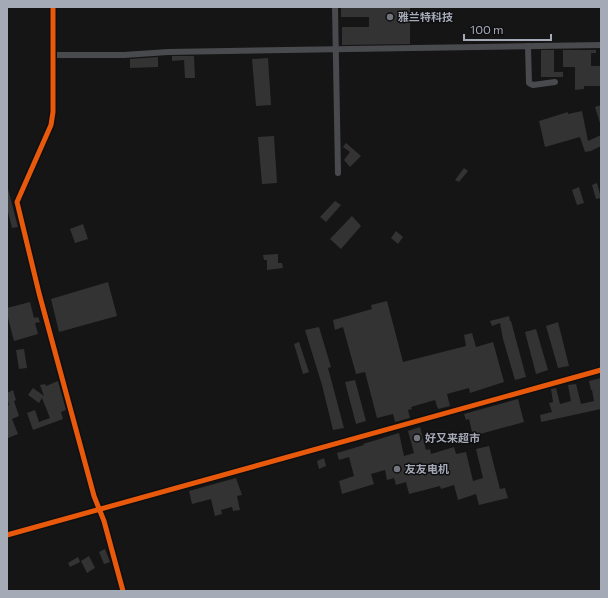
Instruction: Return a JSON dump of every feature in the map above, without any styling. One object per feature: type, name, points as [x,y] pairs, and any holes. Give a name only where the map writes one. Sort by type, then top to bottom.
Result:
[{"type":"street","points":[[53,7],[53,112],[51,125],[17,202],[39,293],[92,489],[104,521],[123,591]]},
{"type":"street","points":[[335,7],[338,173]]},
{"type":"street","points":[[53,55],[601,45]]},
{"type":"street","points":[[528,46],[529,83],[533,85],[555,82]]},
{"type":"street","points":[[7,535],[601,370]]},
{"type":"building","name":"雅兰特科技","points":[[341,7],[410,7],[410,44],[342,45],[342,27],[369,27],[369,17],[341,17]]},
{"type":"building","points":[[541,50],[554,50],[554,72],[563,72],[563,77],[541,77]]},
{"type":"building","points":[[563,50],[596,50],[596,53],[591,53],[591,66],[601,66],[601,86],[584,86],[584,89],[575,90],[575,67],[563,67]]},
{"type":"building","points":[[172,56],[194,56],[195,78],[185,78],[184,60],[172,61]]},
{"type":"building","points":[[158,57],[158,67],[130,68],[130,59]]},
{"type":"building","points":[[268,58],[271,105],[256,106],[252,59]]},
{"type":"building","points":[[601,105],[601,123],[600,123],[595,107]]},
{"type":"building","points":[[582,111],[588,141],[601,135],[601,146],[585,152],[580,137],[545,147],[539,121],[568,112],[568,114]]},
{"type":"building","points":[[274,136],[277,183],[262,184],[258,137]]},
{"type":"building","points":[[346,143],[361,156],[350,167],[344,160],[350,152],[343,147]]},
{"type":"building","points":[[464,168],[468,171],[459,182],[455,180]]},
{"type":"building","points":[[597,183],[601,198],[596,199],[592,185]]},
{"type":"building","points":[[579,187],[584,203],[577,205],[572,190]]},
{"type":"building","points":[[8,189],[18,227],[12,228],[7,208]]},
{"type":"building","points":[[335,201],[341,205],[326,222],[320,217]]},
{"type":"building","points":[[352,216],[361,226],[341,249],[330,239]]},
{"type":"building","points":[[83,224],[88,239],[75,243],[70,229]]},
{"type":"building","points":[[396,231],[403,237],[398,244],[391,238]]},
{"type":"building","points":[[278,254],[278,263],[282,263],[283,268],[267,270],[267,260],[264,260],[263,255]]},
{"type":"building","points":[[108,282],[117,316],[59,332],[51,299]]},
{"type":"building","points":[[387,301],[403,362],[466,346],[464,335],[472,333],[476,347],[493,342],[504,382],[470,393],[469,388],[447,394],[450,406],[438,409],[435,400],[411,407],[412,409],[408,410],[410,418],[395,422],[393,414],[377,418],[365,372],[356,374],[343,327],[335,330],[333,320],[372,309],[371,305]]},
{"type":"building","points":[[30,302],[34,318],[38,317],[40,322],[35,323],[38,334],[14,341],[7,314],[7,308]]},
{"type":"building","points":[[509,316],[526,377],[515,380],[500,323],[492,326],[490,321]]},
{"type":"building","points":[[558,322],[569,366],[558,368],[546,326]]},
{"type":"building","points":[[319,327],[331,367],[328,368],[344,428],[333,430],[322,385],[305,330]]},
{"type":"building","points":[[536,329],[548,370],[536,374],[525,332]]},
{"type":"building","points":[[299,342],[309,372],[303,374],[294,344]]},
{"type":"building","points":[[24,349],[27,368],[19,369],[16,350]]},
{"type":"building","points":[[601,378],[601,409],[541,422],[540,415],[552,412],[549,403],[553,402],[551,389],[556,388],[560,404],[571,401],[568,385],[576,384],[581,404],[594,401],[589,381]]},
{"type":"building","points":[[355,380],[366,421],[356,424],[345,382]]},
{"type":"building","points":[[58,381],[66,410],[61,412],[63,419],[33,430],[27,413],[35,410],[39,422],[50,418],[42,398],[39,403],[28,395],[33,388],[44,396],[40,385],[45,384],[46,386]]},
{"type":"building","points":[[13,390],[16,400],[14,401],[19,416],[12,419],[18,434],[8,438],[7,406],[9,405],[7,393]]},
{"type":"building","points":[[518,399],[524,422],[473,436],[469,419],[466,420],[464,414]]},
{"type":"building","points":[[420,427],[426,450],[430,449],[431,454],[454,447],[456,454],[466,452],[473,481],[483,478],[476,449],[489,446],[500,489],[505,488],[508,498],[479,505],[476,494],[458,500],[454,485],[441,489],[440,486],[409,494],[406,482],[396,485],[394,478],[387,480],[385,470],[371,474],[374,484],[342,494],[339,481],[354,476],[349,457],[339,460],[337,453],[399,433],[404,456],[414,453],[408,431]]},
{"type":"building","points":[[324,458],[326,466],[319,469],[317,461]]},
{"type":"building","points":[[236,478],[242,495],[237,496],[240,510],[233,511],[232,507],[221,510],[222,514],[215,516],[211,499],[192,504],[189,491]]},
{"type":"building","points":[[105,549],[110,562],[104,564],[99,552]]},
{"type":"building","points":[[89,556],[95,568],[87,573],[81,561]]},
{"type":"building","points":[[78,557],[80,562],[70,567],[68,563]]},
{"type":"cycle path","points":[[53,7],[53,112],[51,125],[17,202],[39,293],[94,496],[104,521],[123,591]]},
{"type":"cycle path","points":[[7,535],[601,370]]},
{"type":"place","name":"雅兰特科技","points":[[390,17]]},
{"type":"place","name":"好又来超市","points":[[417,438]]},
{"type":"place","name":"友友电机","points":[[397,469]]}]
